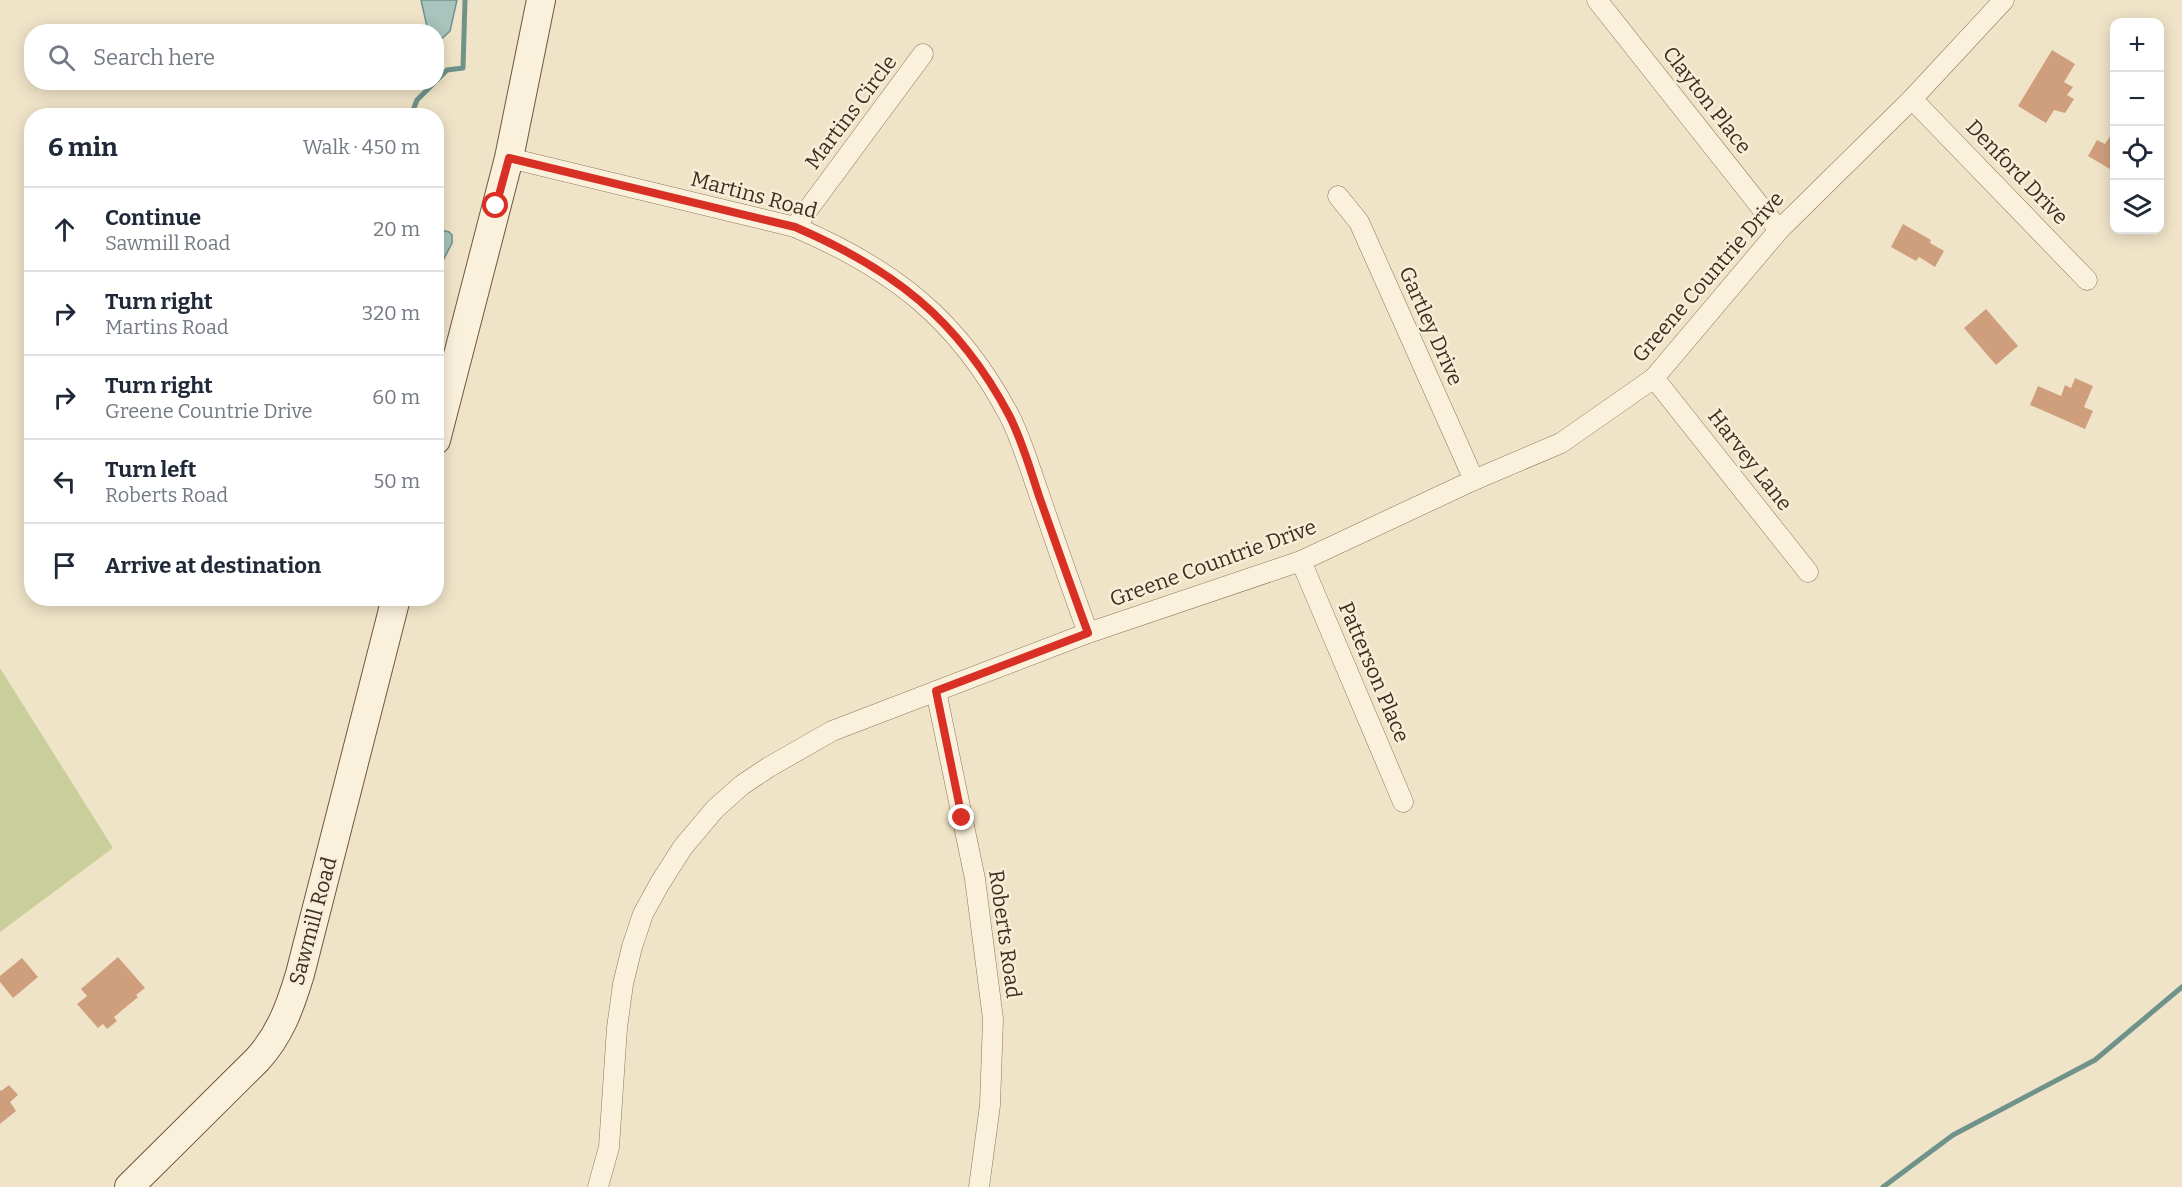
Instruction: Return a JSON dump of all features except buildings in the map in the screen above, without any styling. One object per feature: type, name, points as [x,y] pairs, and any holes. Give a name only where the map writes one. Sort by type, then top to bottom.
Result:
[{"type":"street","points":[[444,409],[509,158],[541,0]]},
{"type":"street","name":"Clayton Place","points":[[1597,0],[1779,230]]},
{"type":"street","name":"Greene Countrie Drive","points":[[598,1187],[609,1147],[617,1028],[627,965],[644,914],[683,847],[715,809],[742,785],[832,731],[1088,633],[1301,561],[1474,480],[1561,443],[1654,378],[1779,230],[1912,99],[2004,0]]},
{"type":"street","name":"Martins Circle","points":[[795,227],[923,54]]},
{"type":"street","name":"Denford Drive","points":[[1912,99],[2087,280]]},
{"type":"street","name":"Martins Road","points":[[509,158],[795,227],[867,261],[901,285],[925,305],[971,354],[1010,417],[1088,633]]},
{"type":"street","name":"Gartley Drive","points":[[1338,196],[1359,222],[1474,480]]},
{"type":"street","name":"Harvey Lane","points":[[1654,378],[1808,572]]},
{"type":"street","name":"Patterson Place","points":[[1301,561],[1403,802]]},
{"type":"street","name":"Sawmill Road","points":[[129,1187],[257,1060],[271,1045],[283,1024],[300,974],[394,606]]},
{"type":"street","name":"Roberts Road","points":[[936,691],[975,879],[993,1018],[990,1106],[979,1187]]},
{"type":"green space","points":[[0,668],[113,848],[0,932]]},
{"type":"water","points":[[421,0],[457,0],[450,31],[444,36],[444,24],[426,24]]},
{"type":"water","points":[[444,231],[452,235],[452,243],[444,258]]},
{"type":"waterway","points":[[444,73],[447,70],[463,68],[465,0]]},
{"type":"waterway","points":[[414,108],[417,100],[427,90]]},
{"type":"waterway","points":[[1883,1187],[1953,1135],[2095,1060],[2182,987]]},
{"type":"route","points":[[496,206],[509,158],[795,227],[867,261],[901,285],[925,305],[971,354],[1010,417],[1088,633],[936,691],[962,818]]}]
